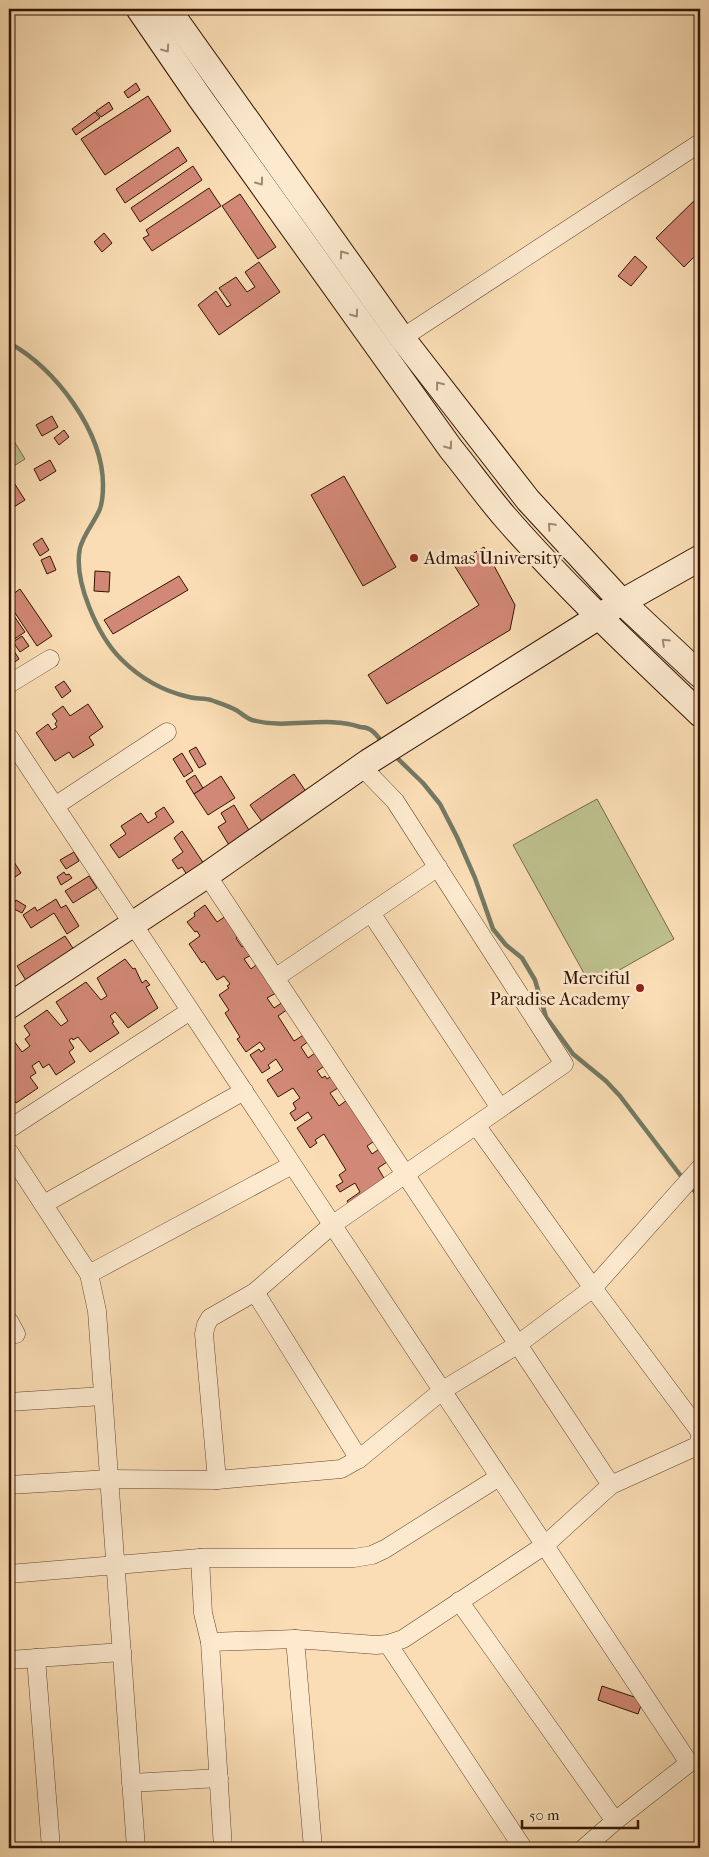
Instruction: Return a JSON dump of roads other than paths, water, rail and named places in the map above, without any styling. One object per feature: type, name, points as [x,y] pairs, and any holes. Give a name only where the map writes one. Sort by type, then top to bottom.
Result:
[{"type":"street","points":[[139,9],[200,98],[451,448],[505,517],[598,617],[700,714]]},
{"type":"street","points":[[168,9],[402,338],[528,500],[622,602],[700,675]]},
{"type":"street","points":[[402,338],[700,143]]},
{"type":"street","points":[[11,1000],[207,875],[409,735],[622,602],[700,558]]},
{"type":"street","points":[[9,684],[50,659]]},
{"type":"street","points":[[55,806],[167,732]]},
{"type":"street","points":[[9,737],[689,1763],[584,1848]]},
{"type":"street","points":[[217,1480],[204,1334],[210,1318],[255,1292],[332,1225],[564,1064],[395,801],[365,764]]},
{"type":"street","points":[[275,978],[438,867]]},
{"type":"street","points":[[207,875],[611,1485]]},
{"type":"street","points":[[371,913],[500,1108]]},
{"type":"street","points":[[9,1129],[190,1011]]},
{"type":"street","points":[[44,1204],[244,1092]]},
{"type":"street","points":[[476,1124],[700,1434]]},
{"type":"street","points":[[9,1152],[89,1274],[97,1311],[136,1848]]},
{"type":"street","points":[[89,1274],[292,1165]]},
{"type":"street","points":[[9,1485],[109,1479],[217,1480],[341,1469],[359,1459],[443,1390],[517,1345],[594,1288],[700,1168]]},
{"type":"street","points":[[255,1292],[359,1459]]},
{"type":"street","points":[[9,1402],[103,1396]]},
{"type":"street","points":[[210,1642],[295,1639],[376,1645],[388,1644],[403,1639],[545,1545],[611,1485],[697,1446],[700,1438]]},
{"type":"street","points":[[9,1574],[200,1558],[354,1558],[372,1555],[385,1549],[499,1477]]},
{"type":"street","points":[[200,1558],[203,1614],[210,1642],[223,1848]]},
{"type":"street","points":[[459,1601],[615,1821]]},
{"type":"street","points":[[295,1639],[313,1848]]},
{"type":"street","points":[[388,1644],[523,1848]]},
{"type":"street","points":[[9,1660],[122,1652]]},
{"type":"street","points":[[36,1658],[51,1848]]},
{"type":"street","points":[[131,1783],[219,1778]]},
{"type":"waterway","points":[[9,343],[43,368],[59,385],[73,403],[95,444],[101,465],[102,498],[99,511],[80,548],[80,576],[89,607],[96,622],[112,649],[121,659],[144,678],[161,687],[189,697],[211,700],[233,709],[252,720],[279,724],[320,722],[347,724],[370,729],[384,744]]},
{"type":"waterway","points":[[394,755],[423,783],[440,804],[475,878],[493,929],[506,945],[522,958],[535,980],[546,1017],[573,1054],[606,1081],[620,1096],[684,1180]]},
{"type":"waterway","points":[[689,1185],[700,1197]]},
{"type":"place","name":"Admas University","points":[[414,558]]},
{"type":"place","name":"Merciful Paradise Academy","points":[[640,988]]}]
